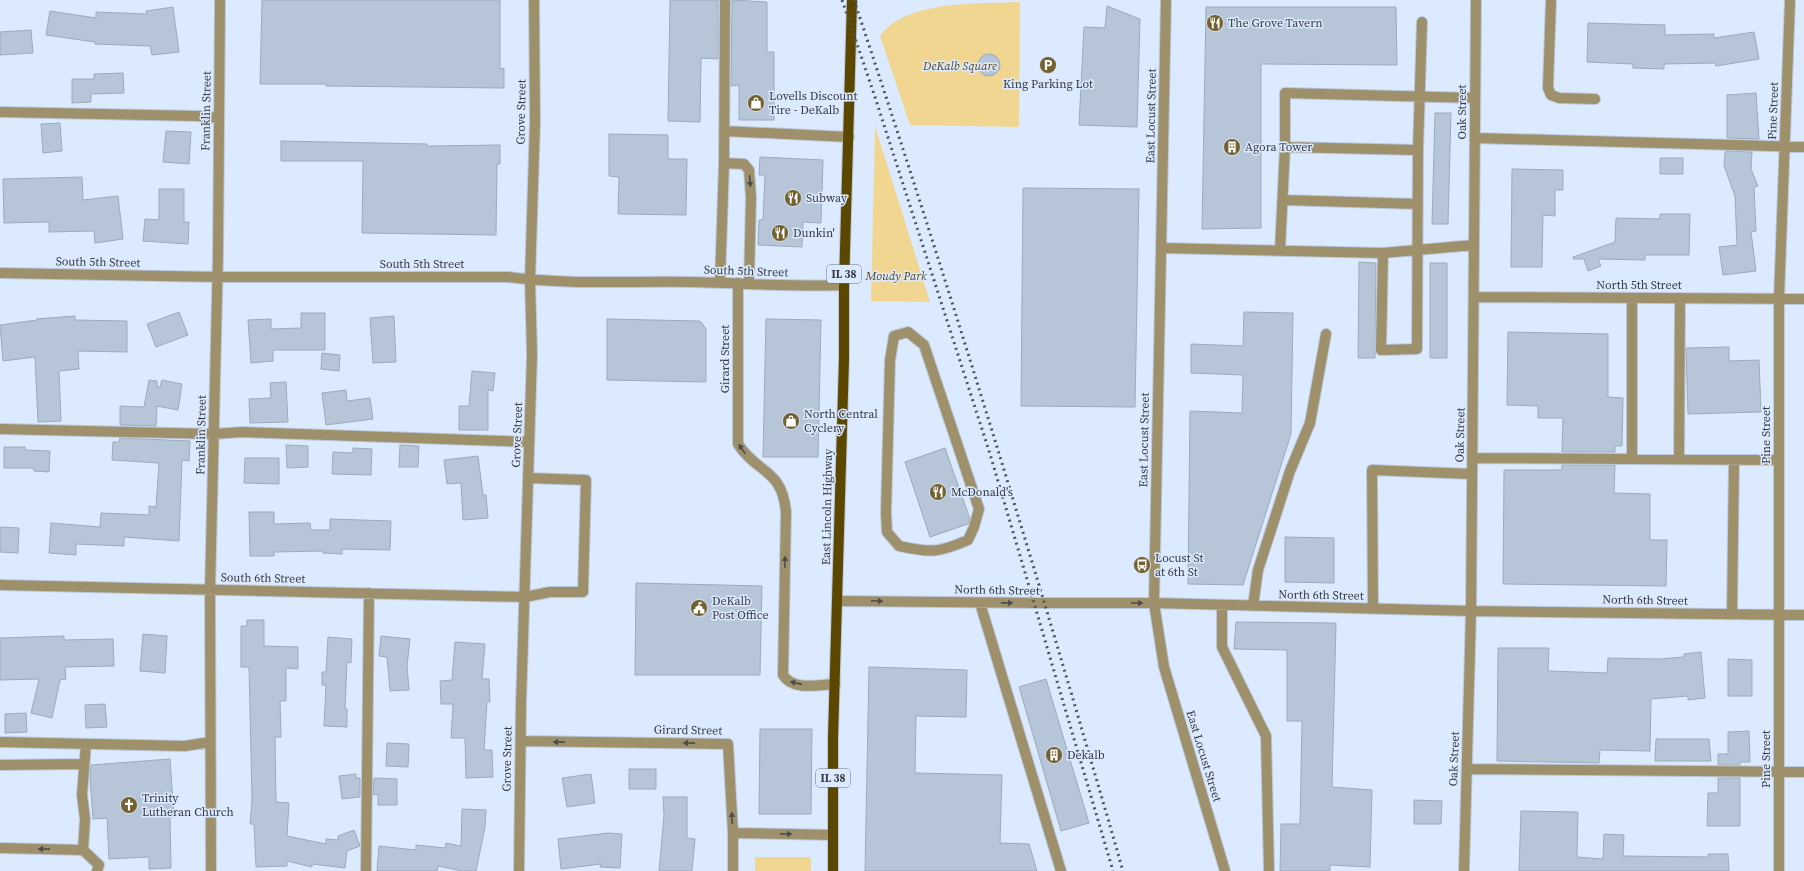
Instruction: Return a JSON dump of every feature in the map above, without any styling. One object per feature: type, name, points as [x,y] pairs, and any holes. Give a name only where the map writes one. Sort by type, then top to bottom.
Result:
[{"type":"main road","name":"East Lincoln Highway","points":[[834,871],[835,684],[852,0]]},
{"type":"street","name":"Franklin Street","points":[[211,871],[210,590],[217,277],[220,0]]},
{"type":"street","name":"Grove Street","points":[[519,871],[521,741],[532,354],[530,280],[535,122],[534,0]]},
{"type":"street","points":[[720,282],[724,163],[725,0]]},
{"type":"street","name":"East Locust Street","points":[[1166,0],[1154,603],[1164,667],[1225,871]]},
{"type":"street","name":"Oak Street","points":[[1464,871],[1471,611],[1476,0]]},
{"type":"street","points":[[1551,0],[1548,88],[1551,95],[1559,98],[1595,99]]},
{"type":"street","name":"Pine Street","points":[[1779,871],[1779,299],[1790,0]]},
{"type":"street","points":[[1384,253],[1381,350],[1417,349],[1419,250],[1418,150],[1422,22]]},
{"type":"street","points":[[1280,250],[1285,147],[1285,93],[1475,98]]},
{"type":"street","points":[[0,112],[198,116],[219,118]]},
{"type":"street","points":[[724,132],[848,137]]},
{"type":"street","points":[[1475,138],[1804,147]]},
{"type":"street","points":[[1285,147],[1418,150]]},
{"type":"street","points":[[724,163],[744,164],[748,170],[751,196],[749,283]]},
{"type":"street","points":[[1283,200],[1418,204]]},
{"type":"street","points":[[1162,248],[1384,253],[1474,245]]},
{"type":"street","name":"South 5th Street","points":[[0,273],[217,277],[508,277],[530,280],[720,282],[816,286],[844,285]]},
{"type":"street","name":"Girard Street","points":[[738,283],[738,444],[743,453],[772,476],[782,490],[785,499],[783,674],[787,681],[798,685],[835,684]]},
{"type":"street","name":"North 5th Street","points":[[1474,298],[1804,299]]},
{"type":"street","points":[[1632,298],[1632,459]]},
{"type":"street","points":[[1679,459],[1680,298]]},
{"type":"street","points":[[908,332],[924,345],[979,509],[974,527],[968,540],[946,550],[926,551],[899,546],[887,532],[886,513],[890,360],[894,336],[908,332]]},
{"type":"street","points":[[1253,606],[1258,570],[1290,471],[1310,423],[1326,334]]},
{"type":"street","points":[[0,429],[214,434],[242,432],[529,442]]},
{"type":"street","points":[[1472,458],[1779,460]]},
{"type":"street","points":[[1732,614],[1734,460]]},
{"type":"street","points":[[1373,609],[1372,470],[1472,474]]},
{"type":"street","name":"South 6th Street","points":[[0,585],[526,597],[550,592],[583,592],[586,480],[528,478]]},
{"type":"street","points":[[366,871],[369,594]]},
{"type":"street","name":"North 6th Street","points":[[838,601],[1154,603],[1471,611],[1804,615]]},
{"type":"street","points":[[980,603],[1061,871]]},
{"type":"street","points":[[1222,605],[1222,647],[1266,736],[1269,871]]},
{"type":"street","name":"Girard Street","points":[[521,741],[728,744],[733,833],[733,871]]},
{"type":"street","points":[[0,742],[185,746],[210,742]]},
{"type":"street","points":[[83,850],[84,819],[82,795],[83,764],[86,744]]},
{"type":"street","points":[[0,764],[83,764]]},
{"type":"street","points":[[1467,769],[1804,772]]},
{"type":"street","points":[[733,833],[833,835]]},
{"type":"street","points":[[0,848],[83,850],[99,865],[97,871]]},
{"type":"green space","name":"DeKalb Square","points":[[1020,2],[1019,127],[910,125],[880,36],[892,24],[907,16],[925,10],[965,4]]},
{"type":"green space","name":"Moudy Park","points":[[875,126],[930,302],[871,301]]},
{"type":"green space","points":[[755,857],[811,857],[811,871],[755,871]]},
{"type":"building","points":[[262,0],[500,0],[500,69],[504,68],[504,88],[260,84]]},
{"type":"building","points":[[670,0],[718,0],[718,59],[701,58],[700,122],[668,121]]},
{"type":"building","points":[[732,0],[767,2],[767,52],[774,52],[774,120],[739,120],[739,85],[731,86]]},
{"type":"building","points":[[1107,6],[1140,19],[1137,127],[1079,125],[1084,27],[1105,28]]},
{"type":"building","points":[[173,7],[179,52],[152,55],[150,46],[95,44],[95,42],[46,35],[50,11],[96,18],[96,12],[147,14],[146,11]]},
{"type":"building","name":"Agora Tower","points":[[1206,7],[1396,7],[1397,65],[1261,64],[1261,228],[1202,229]]},
{"type":"building","points":[[1588,23],[1665,25],[1665,35],[1714,34],[1714,38],[1754,32],[1759,59],[1716,66],[1715,63],[1664,64],[1664,69],[1633,68],[1633,64],[1587,62]]},
{"type":"building","points":[[31,30],[33,53],[0,55],[0,32]]},
{"type":"building","points":[[985,54],[993,54],[1000,61],[1000,69],[993,76],[985,76],[978,69],[978,61]]},
{"type":"building","points":[[123,73],[124,93],[91,94],[91,102],[72,103],[72,79],[94,79],[94,74]]},
{"type":"building","points":[[1756,93],[1759,139],[1727,138],[1727,95]]},
{"type":"building","points":[[1435,113],[1451,113],[1448,224],[1432,224]]},
{"type":"building","points":[[60,123],[62,151],[43,153],[41,124]]},
{"type":"building","points":[[166,131],[191,132],[189,164],[163,162]]},
{"type":"building","points":[[609,134],[668,135],[668,159],[687,159],[686,215],[618,214],[619,177],[609,176]]},
{"type":"building","points":[[281,141],[427,144],[427,146],[500,145],[500,164],[497,164],[496,235],[362,233],[363,161],[281,161]]},
{"type":"building","points":[[1725,152],[1752,152],[1751,169],[1758,186],[1754,187],[1756,231],[1751,232],[1756,271],[1723,275],[1719,247],[1737,245],[1735,196],[1724,166]]},
{"type":"building","points":[[760,157],[823,160],[821,223],[803,222],[802,247],[758,245],[759,220],[763,220],[765,175],[759,175]]},
{"type":"building","points":[[1660,158],[1683,158],[1683,174],[1660,174]]},
{"type":"building","points":[[1512,169],[1563,170],[1563,190],[1555,190],[1555,216],[1543,215],[1542,267],[1511,267]]},
{"type":"building","points":[[82,177],[83,200],[118,196],[123,239],[95,243],[94,231],[49,232],[49,222],[4,223],[3,179]]},
{"type":"building","points":[[1023,188],[1139,189],[1135,407],[1021,406]]},
{"type":"building","points":[[159,189],[184,189],[184,222],[189,222],[188,244],[143,241],[145,219],[159,220]]},
{"type":"building","points":[[1660,214],[1690,214],[1689,255],[1645,255],[1645,260],[1598,259],[1601,266],[1588,271],[1584,259],[1573,259],[1573,257],[1615,242],[1616,218],[1660,219]]},
{"type":"building","points":[[1359,262],[1376,263],[1375,358],[1358,358]]},
{"type":"building","points":[[1430,263],[1447,263],[1447,358],[1430,358]]},
{"type":"building","points":[[179,312],[188,335],[156,347],[147,324]]},
{"type":"building","points":[[1244,312],[1293,313],[1291,434],[1243,585],[1188,584],[1190,411],[1242,413],[1243,375],[1191,373],[1191,344],[1243,346]]},
{"type":"building","points":[[301,313],[325,313],[325,350],[273,350],[273,361],[251,363],[248,320],[271,319],[271,329],[301,328]]},
{"type":"building","points":[[75,316],[75,320],[127,321],[127,352],[78,351],[79,369],[59,371],[61,421],[38,422],[35,357],[3,361],[0,325],[37,320],[36,319]]},
{"type":"building","points":[[394,316],[396,362],[373,363],[370,318]]},
{"type":"building","points":[[607,319],[701,322],[706,329],[706,382],[607,380]]},
{"type":"building","points":[[766,319],[821,320],[818,457],[763,457]]},
{"type":"building","points":[[1508,332],[1608,334],[1608,397],[1623,398],[1622,446],[1615,446],[1615,452],[1562,452],[1563,418],[1538,418],[1538,406],[1507,405]]},
{"type":"building","points":[[1729,347],[1729,361],[1759,360],[1761,412],[1688,414],[1686,348]]},
{"type":"building","points":[[322,353],[340,355],[339,371],[321,369]]},
{"type":"building","points":[[472,371],[495,373],[493,391],[488,390],[488,430],[459,430],[459,406],[469,406]]},
{"type":"building","points":[[149,380],[157,381],[157,387],[160,387],[162,380],[182,384],[178,410],[157,406],[156,426],[120,425],[120,406],[144,407]]},
{"type":"building","points":[[286,382],[288,422],[250,423],[249,399],[271,398],[270,383]]},
{"type":"building","points":[[346,390],[347,401],[370,398],[373,419],[326,425],[322,393]]},
{"type":"building","points":[[120,438],[190,441],[189,461],[182,460],[179,541],[124,537],[124,546],[76,544],[76,555],[49,553],[51,523],[100,527],[101,513],[149,515],[149,506],[156,507],[159,463],[112,460],[113,442],[119,442]]},
{"type":"building","points":[[286,445],[308,446],[308,467],[287,468]]},
{"type":"building","points":[[400,445],[419,446],[418,467],[399,467]]},
{"type":"building","points":[[4,447],[25,447],[25,450],[50,451],[49,472],[34,471],[34,468],[4,468]]},
{"type":"building","points":[[353,448],[372,449],[371,475],[332,474],[333,452],[353,453]]},
{"type":"building","name":"McDonald's","points":[[945,448],[970,519],[968,524],[930,537],[905,462]]},
{"type":"building","points":[[478,456],[483,495],[486,495],[488,518],[463,520],[461,483],[447,484],[444,460]]},
{"type":"building","points":[[245,458],[279,458],[279,484],[244,483]]},
{"type":"building","points":[[1562,465],[1615,465],[1614,493],[1650,494],[1650,540],[1667,540],[1666,586],[1503,584],[1504,470],[1562,470]]},
{"type":"building","points":[[249,512],[274,512],[274,524],[310,523],[311,530],[330,530],[330,519],[391,521],[390,550],[342,549],[342,554],[323,553],[323,551],[274,552],[274,556],[250,556]]},
{"type":"building","points":[[0,527],[19,528],[18,553],[0,552]]},
{"type":"building","points":[[1285,537],[1334,538],[1334,583],[1285,582]]},
{"type":"building","name":"DeKalb Post Office","points":[[636,583],[762,586],[760,675],[635,675]]},
{"type":"building","points":[[247,620],[264,620],[264,646],[298,647],[298,669],[286,668],[286,701],[280,701],[281,737],[275,737],[276,802],[289,803],[287,836],[326,844],[326,839],[338,840],[338,836],[354,830],[360,846],[347,851],[345,868],[312,864],[312,867],[287,861],[287,866],[256,867],[254,824],[250,824],[252,800],[249,667],[241,667],[241,626],[247,626]]},
{"type":"building","points":[[1236,622],[1336,623],[1332,787],[1372,790],[1370,867],[1330,865],[1330,871],[1280,871],[1281,824],[1300,824],[1302,721],[1287,721],[1287,650],[1234,649]]},
{"type":"building","points":[[143,634],[167,636],[165,673],[140,671]]},
{"type":"building","points":[[64,636],[64,640],[113,639],[114,666],[65,667],[66,679],[60,680],[52,718],[31,713],[39,679],[0,680],[0,638]]},
{"type":"building","points":[[381,636],[410,639],[407,666],[409,690],[390,691],[387,657],[379,656]]},
{"type":"building","points":[[328,637],[352,639],[351,663],[347,662],[345,709],[347,709],[347,727],[324,726],[326,685],[322,685],[322,672],[326,672]]},
{"type":"building","points":[[455,642],[485,644],[482,679],[489,679],[490,702],[487,702],[484,750],[492,750],[493,777],[466,778],[465,738],[451,738],[453,704],[441,704],[440,681],[452,680]]},
{"type":"building","points":[[1498,648],[1549,648],[1548,671],[1607,673],[1608,658],[1659,659],[1684,657],[1684,654],[1701,652],[1705,698],[1688,700],[1688,696],[1651,699],[1650,751],[1600,750],[1599,763],[1497,761]]},
{"type":"building","points":[[1728,659],[1752,660],[1752,696],[1728,696]]},
{"type":"building","points":[[869,667],[967,670],[966,717],[916,716],[915,773],[1002,775],[1000,843],[1029,844],[1037,871],[865,871]]},
{"type":"building","name":"Dekalb","points":[[1046,679],[1089,823],[1061,831],[1019,687]]},
{"type":"building","points":[[105,704],[107,727],[86,728],[85,705]]},
{"type":"building","points":[[26,713],[27,732],[5,733],[5,714]]},
{"type":"building","points":[[760,729],[812,729],[811,814],[759,814]]},
{"type":"building","points":[[1749,731],[1750,762],[1740,762],[1740,765],[1718,765],[1718,754],[1728,754],[1728,732]]},
{"type":"building","points":[[1656,739],[1709,739],[1711,761],[1655,761]]},
{"type":"building","points":[[387,743],[409,744],[408,767],[386,766]]},
{"type":"building","points":[[170,759],[174,817],[170,817],[171,868],[149,869],[149,857],[109,859],[107,818],[93,819],[90,778],[91,765]]},
{"type":"building","points":[[629,769],[656,769],[656,789],[629,789]]},
{"type":"building","points":[[356,774],[356,778],[360,778],[360,797],[342,799],[339,776]]},
{"type":"building","points":[[591,774],[595,803],[567,807],[562,778]]},
{"type":"building","points":[[374,778],[397,779],[397,805],[378,805],[378,794],[373,795]]},
{"type":"building","points":[[1718,778],[1740,778],[1740,826],[1707,826],[1708,793],[1718,793]]},
{"type":"building","points":[[663,797],[687,797],[687,838],[695,839],[692,871],[659,871],[664,815]]},
{"type":"building","points":[[1414,800],[1442,801],[1441,824],[1414,824]]},
{"type":"building","points":[[462,809],[486,810],[485,827],[476,871],[462,871],[438,866],[437,871],[377,871],[379,846],[416,850],[416,845],[445,848],[446,843],[461,846]]},
{"type":"building","points":[[1521,811],[1578,812],[1577,857],[1603,859],[1604,834],[1624,835],[1623,856],[1708,857],[1708,854],[1728,854],[1729,871],[1519,871]]},
{"type":"building","points":[[608,833],[622,834],[620,868],[600,867],[601,864],[561,869],[558,839]]},
{"type":"railway","points":[[842,0],[874,94],[990,454],[1113,871]]},
{"type":"railway","points":[[854,0],[925,217],[993,434],[1123,871]]},
{"type":"place","name":"The Grove Tavern","points":[[1215,23]]},
{"type":"place","name":"King Parking Lot","points":[[1048,65]]},
{"type":"place","name":"Lovells Discount Tire - DeKalb","points":[[756,103]]},
{"type":"place","name":"Agora Tower","points":[[1232,147]]},
{"type":"place","name":"Subway","points":[[793,198]]},
{"type":"place","name":"Dunkin'","points":[[780,233]]},
{"type":"place","name":"North Central Cyclery","points":[[791,421]]},
{"type":"place","name":"McDonald's","points":[[938,492]]},
{"type":"place","name":"Locust St at 6th St","points":[[1142,565]]},
{"type":"place","name":"DeKalb Post Office","points":[[699,608]]},
{"type":"place","name":"Dekalb","points":[[1054,755]]},
{"type":"place","name":"Trinity Lutheran Church","points":[[129,805]]}]
